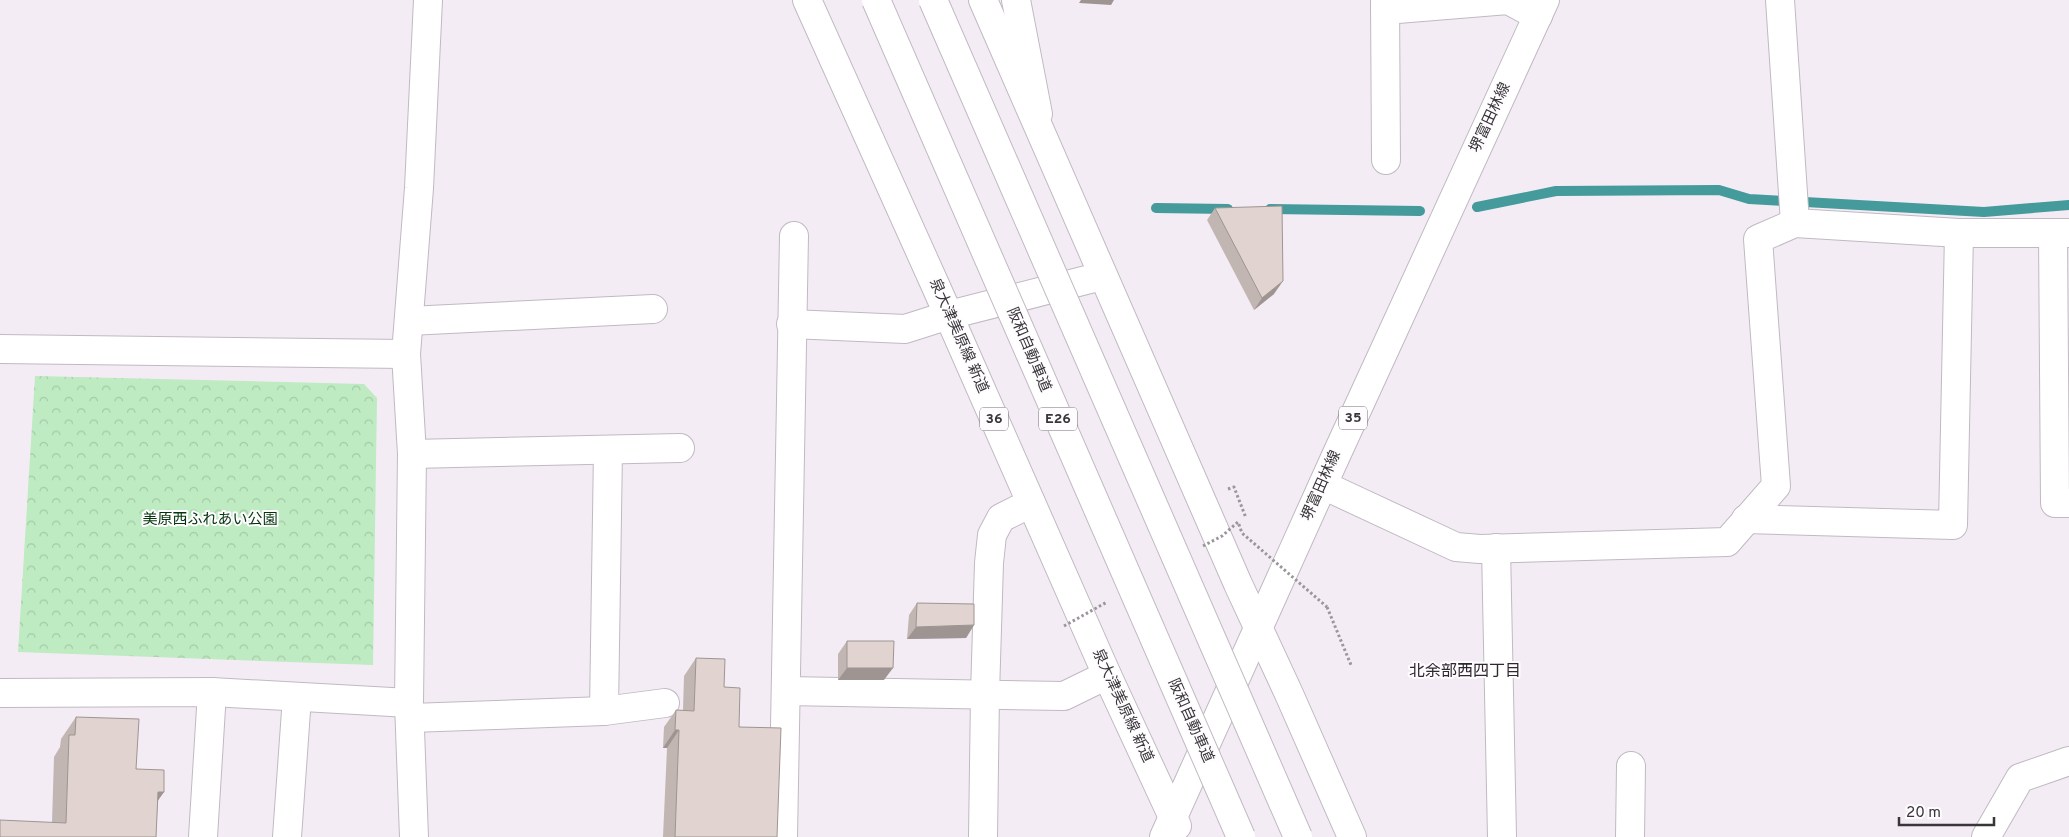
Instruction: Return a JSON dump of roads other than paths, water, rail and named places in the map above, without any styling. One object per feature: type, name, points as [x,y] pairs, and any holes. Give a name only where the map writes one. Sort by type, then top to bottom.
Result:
[{"type":"main road","points":[[417,836],[410,710],[412,454],[406,354],[419,188],[428,0]]},
{"type":"main road","points":[[792,0],[829,48]]},
{"type":"main road","name":"泉大津美原線 新道","points":[[807,0],[949,315],[1173,830]]},
{"type":"main road","name":"阪和自動車道","points":[[876,0],[1241,837]]},
{"type":"main road","points":[[933,0],[1298,837]]},
{"type":"main road","points":[[984,0],[1102,276],[1352,837]]},
{"type":"main road","points":[[1016,0],[1042,136]]},
{"type":"main road","points":[[1386,160],[1385,5],[1508,0],[1541,8]]},
{"type":"main road","points":[[1780,0],[1795,224]]},
{"type":"main road","name":"堺富田林線","points":[[1173,830],[1323,484],[1541,8]]},
{"type":"main road","points":[[1323,484],[1456,547],[1496,548],[1727,542],[1776,486],[1758,240],[1795,224],[1959,232],[2061,233],[2055,503],[2069,503]]},
{"type":"main road","points":[[1746,519],[1953,524],[1959,232]]},
{"type":"main road","points":[[783,837],[794,236]]},
{"type":"main road","points":[[791,324],[905,329],[949,315],[1102,276]]},
{"type":"main road","points":[[409,321],[653,309]]},
{"type":"main road","points":[[0,349],[406,354]]},
{"type":"main road","points":[[412,454],[680,448]]},
{"type":"main road","points":[[604,711],[608,450]]},
{"type":"main road","points":[[983,837],[985,694],[989,563],[992,535],[1001,518],[1031,503]]},
{"type":"main road","points":[[1496,548],[1502,837]]},
{"type":"main road","points":[[786,692],[1064,696],[1107,675]]},
{"type":"main road","points":[[0,692],[212,692],[297,697],[410,710],[604,711],[665,704]]},
{"type":"main road","points":[[202,837],[212,692]]},
{"type":"main road","points":[[287,837],[297,697]]},
{"type":"main road","points":[[1986,837],[2020,778],[2069,761]]},
{"type":"main road","points":[[1630,837],[1631,766]]},
{"type":"waterway","points":[[1477,207],[1556,191],[1719,190],[1749,199],[1984,212],[2069,205]]},
{"type":"waterway","points":[[1156,208],[1228,209]]},
{"type":"waterway","points":[[1270,209],[1420,211]]},
{"type":"district","name":"北余部西四丁目","points":[[1465,672]]},
{"type":"park label","name":"美原西ふれあい公園","points":[[210,520]]}]
